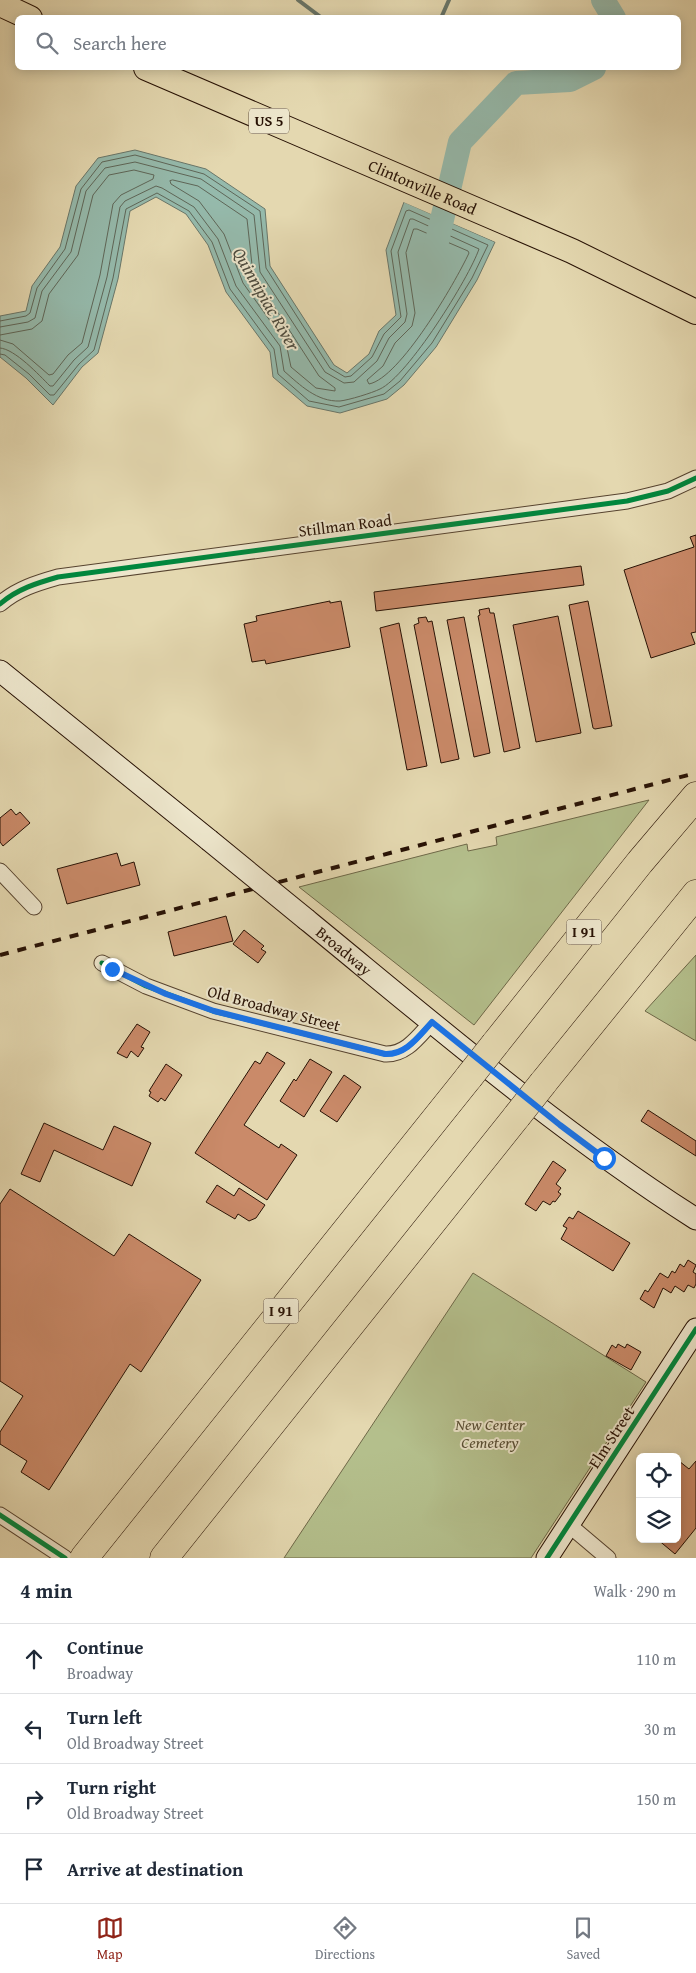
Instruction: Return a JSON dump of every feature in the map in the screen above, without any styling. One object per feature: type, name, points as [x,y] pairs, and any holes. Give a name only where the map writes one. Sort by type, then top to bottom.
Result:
[{"type":"highway","name":"I 91","points":[[89,1552],[674,821],[696,796]]},
{"type":"highway","points":[[164,1558],[696,894]]},
{"type":"highway","points":[[641,962],[672,944],[696,919]]},
{"type":"main road","points":[[0,4],[24,15]]},
{"type":"main road","name":"Clintonville Road","points":[[151,70],[605,266],[696,312]]},
{"type":"main road","name":"Broadway","points":[[0,671],[432,1022],[593,1150],[696,1219]]},
{"type":"main road","name":"Elm Street","points":[[548,1558],[696,1329]]},
{"type":"street","name":"Stillman Road","points":[[0,604],[33,584],[58,577],[627,501],[668,491],[696,478]]},
{"type":"street","points":[[0,871],[34,907]]},
{"type":"street","name":"Old Broadway Street","points":[[102,963],[146,986],[208,1009],[385,1054],[395,1054],[402,1051],[432,1022]]},
{"type":"street","points":[[0,1515],[66,1558]]},
{"type":"street","points":[[569,1525],[608,1558]]},
{"type":"green space","points":[[649,800],[474,1025],[299,887],[467,844],[468,851],[497,845],[496,837]]},
{"type":"green space","points":[[696,955],[696,1041],[645,1011]]},
{"type":"green space","name":"New Center Cemetery","points":[[473,1273],[646,1382],[531,1558],[284,1558]]},
{"type":"water","points":[[135,150],[206,169],[265,209],[270,266],[334,365],[347,373],[369,354],[379,331],[396,315],[386,250],[404,202],[495,242],[477,280],[436,347],[404,385],[387,399],[340,413],[307,406],[273,377],[270,352],[226,292],[208,245],[186,214],[156,197],[130,211],[118,279],[98,353],[82,367],[53,405],[26,378],[0,357],[0,316],[26,311],[32,286],[60,247],[76,186],[98,158]]},
{"type":"pier","points":[[404,200],[496,240],[498,243],[401,201]]},
{"type":"building","points":[[696,535],[696,632],[691,633],[695,644],[651,658],[624,570],[694,547],[690,537]]},
{"type":"building","points":[[581,566],[584,585],[376,611],[374,592]]},
{"type":"building","points":[[330,601],[330,603],[341,601],[350,647],[266,664],[265,660],[252,662],[244,624],[257,621],[256,616]]},
{"type":"building","points":[[588,601],[612,726],[595,729],[593,728],[569,605]]},
{"type":"building","points":[[489,608],[490,613],[494,613],[520,748],[504,752],[478,616],[480,615],[479,610]]},
{"type":"building","points":[[558,616],[581,733],[536,742],[513,625]]},
{"type":"building","points":[[426,617],[428,622],[432,621],[459,759],[441,763],[414,625],[419,623],[418,618]]},
{"type":"building","points":[[464,617],[490,753],[474,757],[447,620]]},
{"type":"building","points":[[399,623],[427,766],[407,770],[380,628]]},
{"type":"building","points":[[11,809],[16,815],[20,812],[30,823],[3,846],[0,842],[0,818]]},
{"type":"building","points":[[117,853],[121,866],[134,862],[140,885],[67,904],[57,869]]},
{"type":"building","points":[[226,916],[233,941],[174,956],[168,932]]},
{"type":"building","points":[[244,930],[264,946],[261,949],[266,952],[258,963],[233,944]]},
{"type":"building","points":[[137,1024],[150,1032],[141,1047],[144,1048],[138,1057],[131,1051],[127,1058],[117,1053]]},
{"type":"building","points":[[267,1052],[285,1063],[244,1125],[279,1148],[281,1144],[297,1155],[267,1200],[195,1153],[255,1061],[260,1064]]},
{"type":"building","points":[[310,1059],[332,1072],[304,1117],[280,1101]]},
{"type":"building","points":[[166,1064],[182,1075],[165,1101],[161,1098],[158,1102],[149,1096],[151,1092],[149,1091]]},
{"type":"building","points":[[344,1075],[361,1087],[337,1122],[320,1111]]},
{"type":"building","points":[[648,1110],[696,1141],[696,1156],[641,1121]]},
{"type":"building","points":[[44,1123],[103,1150],[114,1126],[151,1143],[132,1186],[54,1150],[40,1182],[21,1174]]},
{"type":"building","points":[[553,1161],[566,1170],[556,1184],[561,1188],[558,1192],[561,1194],[550,1205],[543,1201],[536,1211],[525,1204]]},
{"type":"building","points":[[217,1185],[234,1196],[239,1188],[265,1205],[256,1218],[249,1221],[238,1214],[235,1219],[206,1202]]},
{"type":"building","points":[[10,1189],[114,1256],[129,1234],[201,1280],[141,1372],[130,1364],[49,1490],[21,1472],[27,1461],[0,1444],[0,1432],[23,1396],[0,1381],[0,1204]]},
{"type":"building","points":[[578,1211],[630,1243],[613,1271],[561,1239],[567,1228],[563,1226],[569,1217],[573,1219]]},
{"type":"building","points":[[688,1260],[696,1265],[693,1272],[696,1274],[694,1288],[688,1285],[684,1292],[675,1286],[671,1293],[663,1288],[654,1308],[640,1299],[645,1290],[648,1292],[660,1273],[668,1278],[672,1271],[675,1273],[680,1264],[684,1267]]},
{"type":"building","points":[[618,1344],[625,1348],[627,1344],[641,1352],[631,1370],[606,1356],[612,1345],[616,1348]]},
{"type":"building","points":[[696,1461],[696,1528],[675,1554],[662,1543],[681,1543],[681,1463],[689,1469]]},
{"type":"waterway","points":[[298,0],[318,15]]},
{"type":"waterway","points":[[442,15],[449,0]]},
{"type":"waterway","name":"Quinnipiac River","points":[[603,0],[612,15]]},
{"type":"waterway","name":"Quinnipiac River","points":[[435,250],[460,142],[516,83],[570,80],[590,70]]},
{"type":"railway","points":[[0,955],[696,773]]},
{"type":"cycle path","points":[[0,604],[20,590],[58,577],[627,501],[668,491],[696,478]]},
{"type":"cycle path","points":[[102,963],[146,986],[213,1011],[385,1054],[399,1052],[411,1044],[432,1022]]},
{"type":"cycle path","points":[[547,1558],[696,1329]]},
{"type":"cycle path","points":[[0,1515],[65,1558]]},
{"type":"route","points":[[112,969],[132,980],[166,994],[214,1011],[385,1054],[395,1054],[407,1048],[432,1022],[604,1158]]}]
